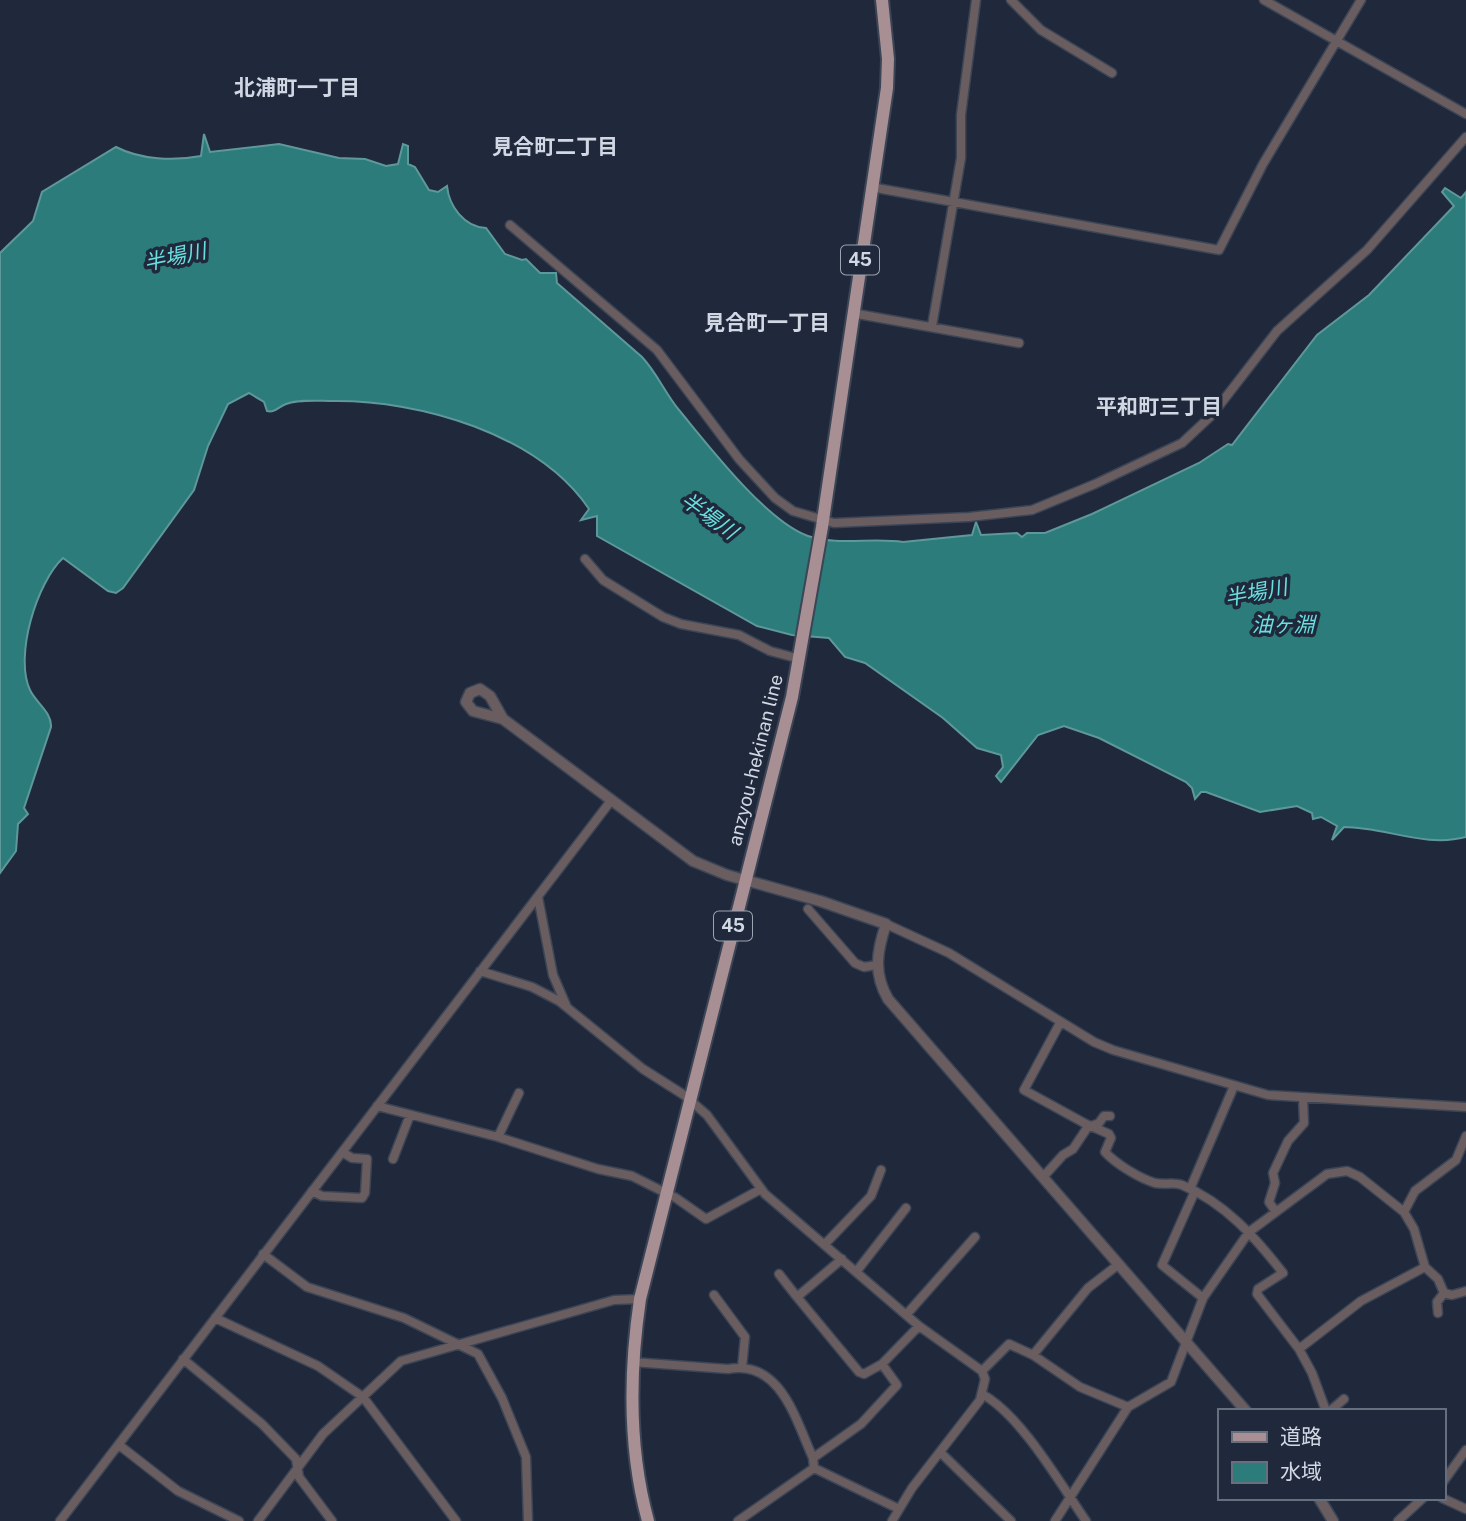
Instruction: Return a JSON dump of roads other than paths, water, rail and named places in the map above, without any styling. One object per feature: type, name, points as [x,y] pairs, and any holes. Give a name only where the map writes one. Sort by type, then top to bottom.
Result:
[{"type":"main road","name":"anzyou-hekinan line","points":[[648,1521],[633,1450],[632,1362],[639,1299],[800,659],[887,88],[888,59],[882,0]]},
{"type":"street","points":[[932,326],[961,158],[961,115],[976,0]]},
{"type":"street","points":[[1011,0],[1041,30],[1112,73]]},
{"type":"street","points":[[1264,0],[1466,114]]},
{"type":"street","points":[[871,187],[1219,250],[1263,164],[1361,0]]},
{"type":"street","points":[[510,225],[657,350],[739,459],[775,498],[793,511],[822,524],[969,517],[1032,510],[1096,484],[1182,443],[1212,415],[1277,331],[1367,250],[1466,137]]},
{"type":"street","points":[[852,313],[1019,343]]},
{"type":"street","points":[[585,559],[603,580],[663,617],[681,624],[738,635],[770,651],[800,659]]},
{"type":"street","points":[[503,719],[684,857],[745,881],[820,901],[886,924],[941,948],[1060,1023],[1104,1047],[1268,1096],[1466,1107]]},
{"type":"street","points":[[60,1521],[610,802]]},
{"type":"street","points":[[538,897],[554,975],[568,1008]]},
{"type":"street","points":[[808,909],[855,963],[864,967],[877,965]]},
{"type":"street","points":[[886,924],[877,965],[880,983],[893,1004],[1244,1409]]},
{"type":"street","points":[[480,971],[540,990],[568,1008],[643,1069],[689,1099],[711,1121],[761,1189],[919,1326],[982,1371]]},
{"type":"street","points":[[1060,1023],[1024,1090],[1110,1134],[1105,1152],[1110,1158],[1151,1181],[1172,1182],[1209,1198],[1249,1232],[1283,1273],[1258,1289],[1256,1294],[1299,1349],[1326,1409]]},
{"type":"street","points":[[1203,1298],[1162,1265],[1234,1086]]},
{"type":"street","points":[[498,1137],[519,1093]]},
{"type":"street","points":[[1276,1212],[1269,1202],[1275,1183],[1273,1172],[1288,1141],[1304,1123],[1303,1098]]},
{"type":"street","points":[[377,1106],[498,1137],[598,1169],[632,1176],[706,1219],[761,1189]]},
{"type":"street","points":[[393,1159],[410,1115]]},
{"type":"street","points":[[1044,1176],[1063,1155],[1070,1153],[1091,1125],[1099,1123],[1104,1116],[1110,1116]]},
{"type":"street","points":[[1404,1212],[1415,1191],[1456,1160],[1466,1136]]},
{"type":"street","points":[[312,1191],[321,1196],[362,1198],[365,1193],[367,1159],[352,1158],[342,1152]]},
{"type":"street","points":[[825,1244],[871,1196],[881,1170]]},
{"type":"street","points":[[1055,1521],[1100,1455],[1128,1407],[1171,1382],[1203,1298],[1249,1232],[1327,1174],[1341,1171],[1360,1177],[1404,1212],[1414,1230],[1425,1267],[1438,1279],[1444,1293]]},
{"type":"street","points":[[856,1272],[906,1208]]},
{"type":"street","points":[[906,1314],[975,1237]]},
{"type":"street","points":[[263,1254],[307,1287],[404,1318],[458,1343],[482,1359],[523,1448],[527,1465],[528,1521]]},
{"type":"street","points":[[797,1297],[842,1259]]},
{"type":"street","points":[[1033,1355],[1088,1288],[1119,1264]]},
{"type":"street","points":[[1299,1349],[1361,1301],[1425,1267]]},
{"type":"street","points":[[779,1274],[859,1372],[864,1374],[882,1364],[919,1326]]},
{"type":"street","points":[[1444,1293],[1452,1295],[1466,1292]]},
{"type":"street","points":[[1438,1313],[1437,1302],[1444,1293]]},
{"type":"street","points":[[714,1295],[745,1337],[742,1367]]},
{"type":"street","points":[[258,1521],[323,1434],[401,1361],[614,1300],[639,1299]]},
{"type":"street","points":[[215,1318],[318,1366],[363,1397],[456,1521]]},
{"type":"street","points":[[892,1521],[897,1508],[982,1394],[982,1371],[1006,1344],[1033,1355],[1085,1390],[1112,1398],[1128,1407]]},
{"type":"street","points":[[183,1359],[262,1424],[296,1459],[299,1477],[332,1521]]},
{"type":"street","points":[[632,1362],[729,1369],[742,1367],[779,1385],[813,1458],[814,1468]]},
{"type":"street","points":[[813,1458],[861,1424],[897,1385],[882,1364]]},
{"type":"street","points":[[982,1394],[996,1404],[1035,1447],[1086,1521]]},
{"type":"street","points":[[1330,1409],[1344,1399]]},
{"type":"street","points":[[119,1445],[178,1491],[239,1521]]},
{"type":"street","points":[[1445,1479],[1466,1450]]},
{"type":"street","points":[[940,1452],[1012,1521]]},
{"type":"street","points":[[814,1468],[897,1508]]},
{"type":"street","points":[[738,1521],[784,1492],[814,1468]]},
{"type":"street","points":[[1445,1499],[1466,1509]]},
{"type":"street","points":[[1320,1500],[1333,1521]]},
{"type":"street","points":[[1398,1521],[1419,1500]]},
{"type":"water","name":"油ヶ淵","points":[[204,134],[210,152],[279,144],[339,158],[365,159],[386,166],[398,164],[403,144],[408,146],[408,164],[415,167],[429,190],[438,192],[447,186],[454,208],[465,220],[486,228],[505,254],[526,259],[540,273],[556,273],[557,283],[642,357],[679,410],[756,499],[792,528],[808,536],[843,541],[903,542],[972,535],[976,522],[981,535],[1017,533],[1022,537],[1027,533],[1045,533],[1092,514],[1199,463],[1228,444],[1232,445],[1317,335],[1369,295],[1454,206],[1442,192],[1445,188],[1461,198],[1466,192],[1466,837],[1451,840],[1420,839],[1344,827],[1332,840],[1337,826],[1321,817],[1313,819],[1312,813],[1297,806],[1260,812],[1206,792],[1201,792],[1195,799],[1192,788],[1186,782],[1099,738],[1064,726],[1038,735],[1001,782],[996,776],[1003,767],[1001,755],[977,748],[943,718],[865,663],[845,657],[829,638],[792,635],[757,626],[597,536],[597,516],[581,520],[589,509],[567,483],[540,460],[509,442],[475,426],[403,407],[367,402],[309,401],[291,402],[267,411],[264,402],[249,393],[228,404],[208,446],[194,490],[123,588],[116,593],[108,591],[63,558],[45,584],[31,620],[25,658],[30,690],[49,717],[51,727],[24,808],[28,814],[18,824],[16,851],[0,873],[0,253],[33,221],[42,192],[116,147],[147,157],[191,158],[201,156]]},
{"type":"district","name":"北浦町一丁目","points":[[297,88]]},
{"type":"district","name":"見合町二丁目","points":[[555,147]]},
{"type":"district","name":"見合町一丁目","points":[[767,323]]},
{"type":"district","name":"平和町三丁目","points":[[1159,407]]},
{"type":"water label","name":"半場川","points":[[175,257]]},
{"type":"water label","name":"半場川","points":[[709,516]]},
{"type":"water label","name":"半場川","points":[[1256,593]]}]
